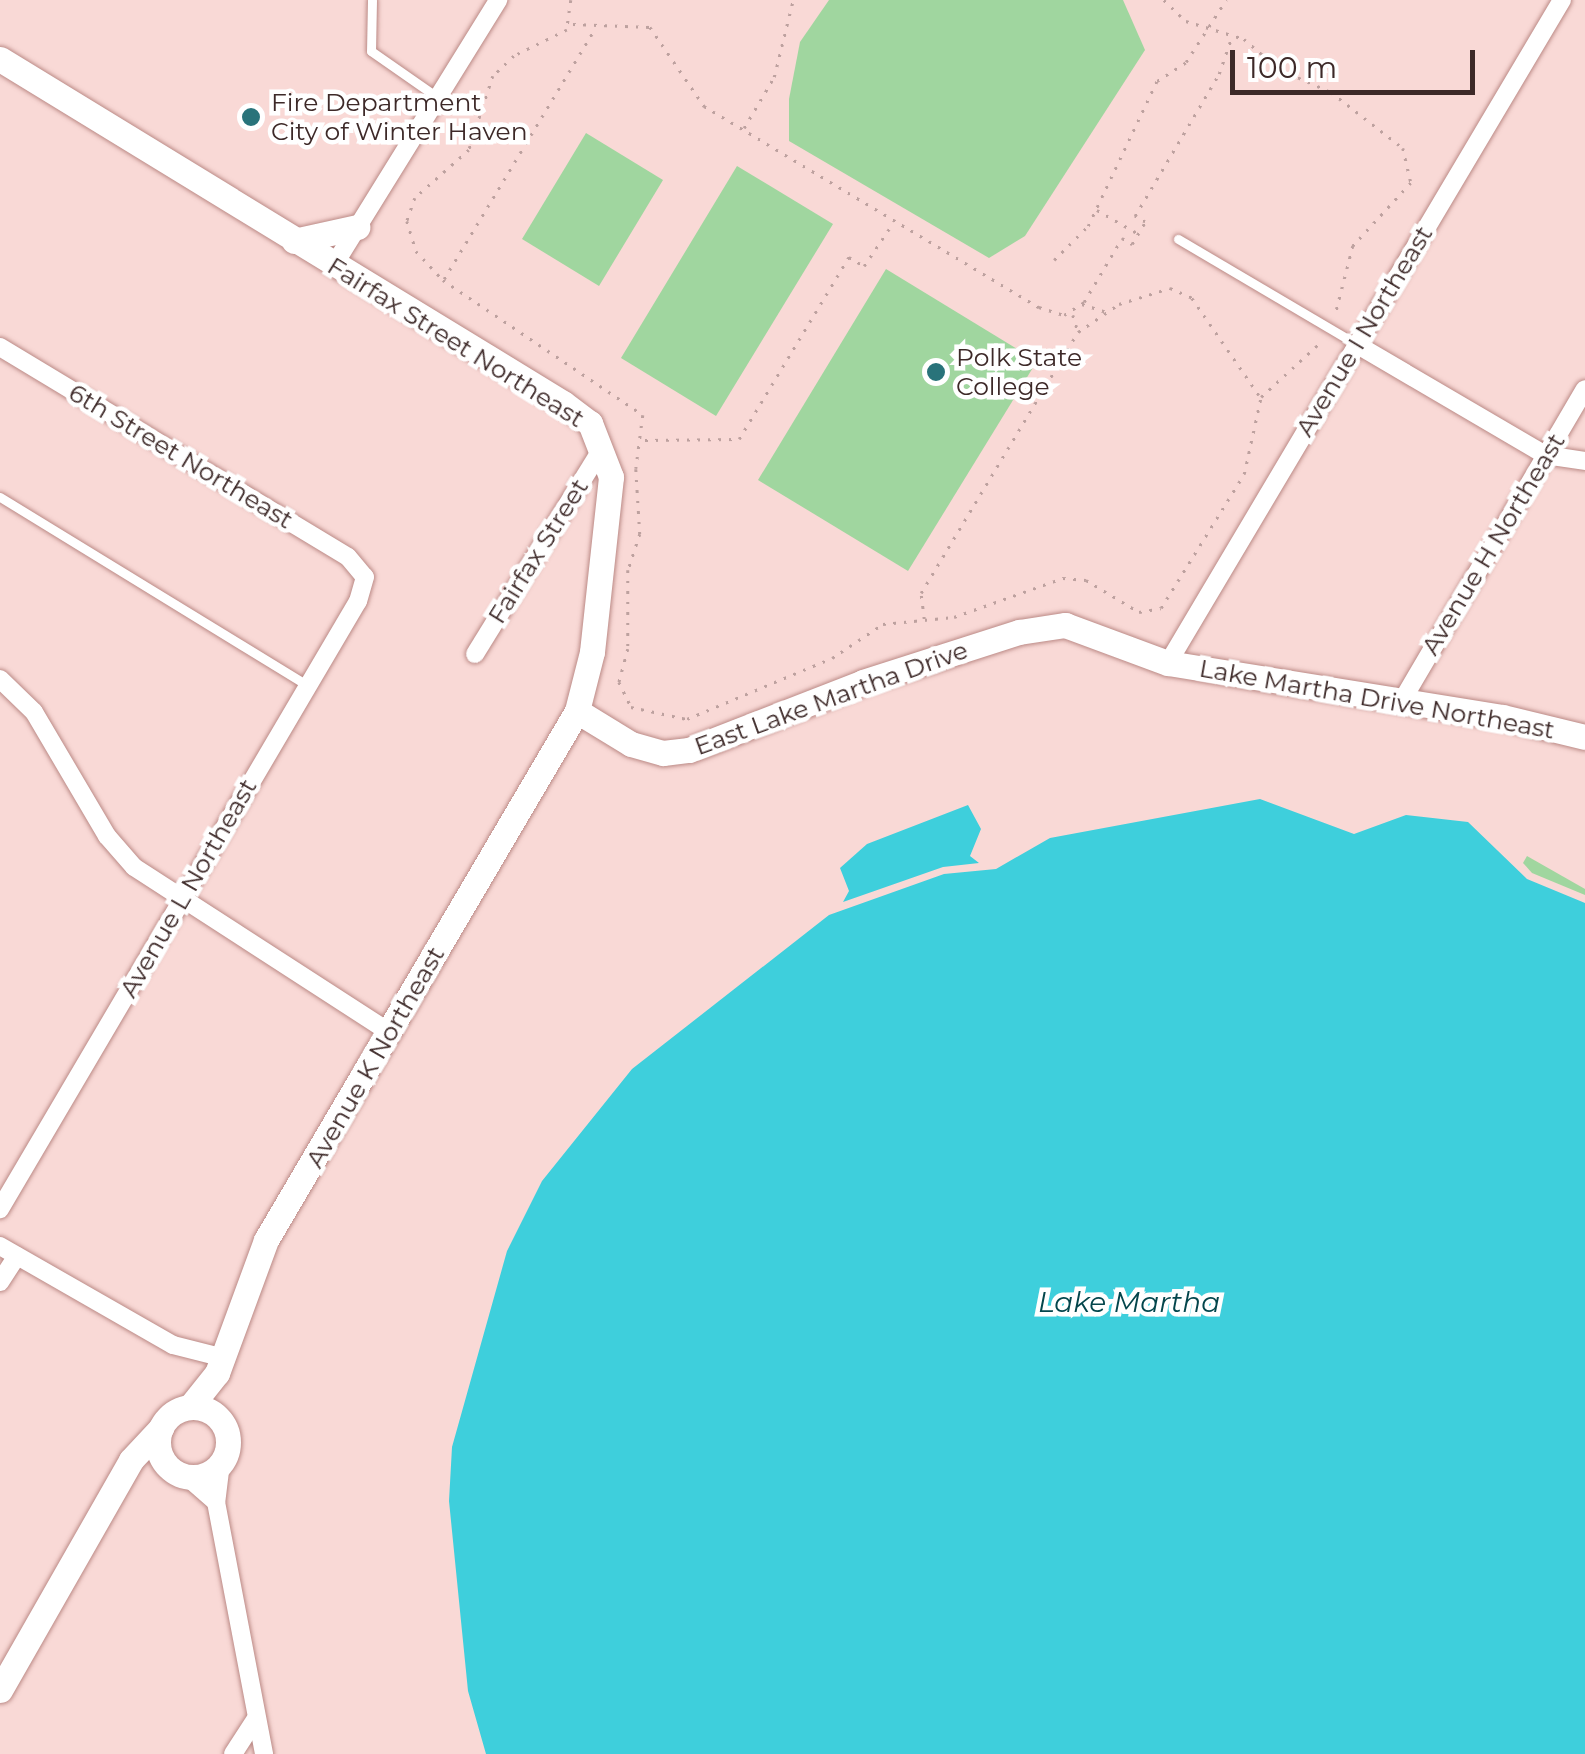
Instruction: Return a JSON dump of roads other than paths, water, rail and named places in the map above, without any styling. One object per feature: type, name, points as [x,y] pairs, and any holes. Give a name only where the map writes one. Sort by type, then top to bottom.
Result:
[{"type":"street","points":[[334,265],[498,0]]},
{"type":"street","name":"Avenue I Northeast","points":[[1168,663],[1562,0]]},
{"type":"street","name":"Fairfax Street Northeast","points":[[0,59],[563,402],[590,423],[611,477],[587,683],[548,765]]},
{"type":"street","points":[[294,241],[357,226]]},
{"type":"street","points":[[1356,344],[1546,455],[1585,461]]},
{"type":"street","name":"6th Street Northeast","points":[[0,347],[360,566]]},
{"type":"street","name":"Avenue H Northeast","points":[[1402,699],[1585,388]]},
{"type":"street","name":"Fairfax Street","points":[[475,654],[602,448]]},
{"type":"street","name":"Avenue L Northeast","points":[[0,1209],[364,588],[360,566]]},
{"type":"street","name":"East Lake Martha Drive","points":[[577,711],[632,744],[663,754],[714,742],[864,682],[1043,626],[1081,628],[1168,663]]},
{"type":"street","name":"Lake Martha Drive Northeast","points":[[1168,663],[1402,699],[1585,737]]},
{"type":"street","points":[[0,679],[50,735],[124,858],[184,901],[389,1032]]},
{"type":"street","name":"Avenue K Northeast","points":[[190,1407],[224,1358],[257,1258],[548,765]]},
{"type":"street","points":[[0,1246],[173,1346],[224,1358]]},
{"type":"street","points":[[0,1282],[17,1256]]},
{"type":"street","name":"Avenue K Northeast","points":[[224,1358],[226,1429]]},
{"type":"street","points":[[0,1690],[121,1486],[131,1460],[162,1428],[190,1407],[215,1414],[226,1429],[216,1502],[264,1754]]},
{"type":"street","points":[[162,1428],[158,1446],[178,1472],[216,1502]]},
{"type":"street","points":[[121,1486],[148,1472],[206,1474],[220,1464]]},
{"type":"street","points":[[233,1754],[255,1720]]},
{"type":"lane","points":[[372,0],[372,51],[439,98]]},
{"type":"lane","points":[[1178,239],[1356,344]]},
{"type":"lane","points":[[0,498],[309,686]]},
{"type":"water","name":"Lake Martha","points":[[1260,799],[1354,834],[1406,815],[1468,822],[1527,879],[1585,903],[1585,1754],[486,1754],[468,1691],[449,1501],[452,1447],[507,1251],[542,1181],[632,1069],[829,915],[944,874],[996,869],[1050,838]]},
{"type":"water","points":[[968,805],[981,829],[970,856],[979,863],[943,867],[843,902],[849,891],[840,868],[867,844]]},
{"type":"place","name":"Fire Department City of Winter Haven","points":[[251,117]]},
{"type":"place","name":"Polk State College","points":[[936,372]]}]
